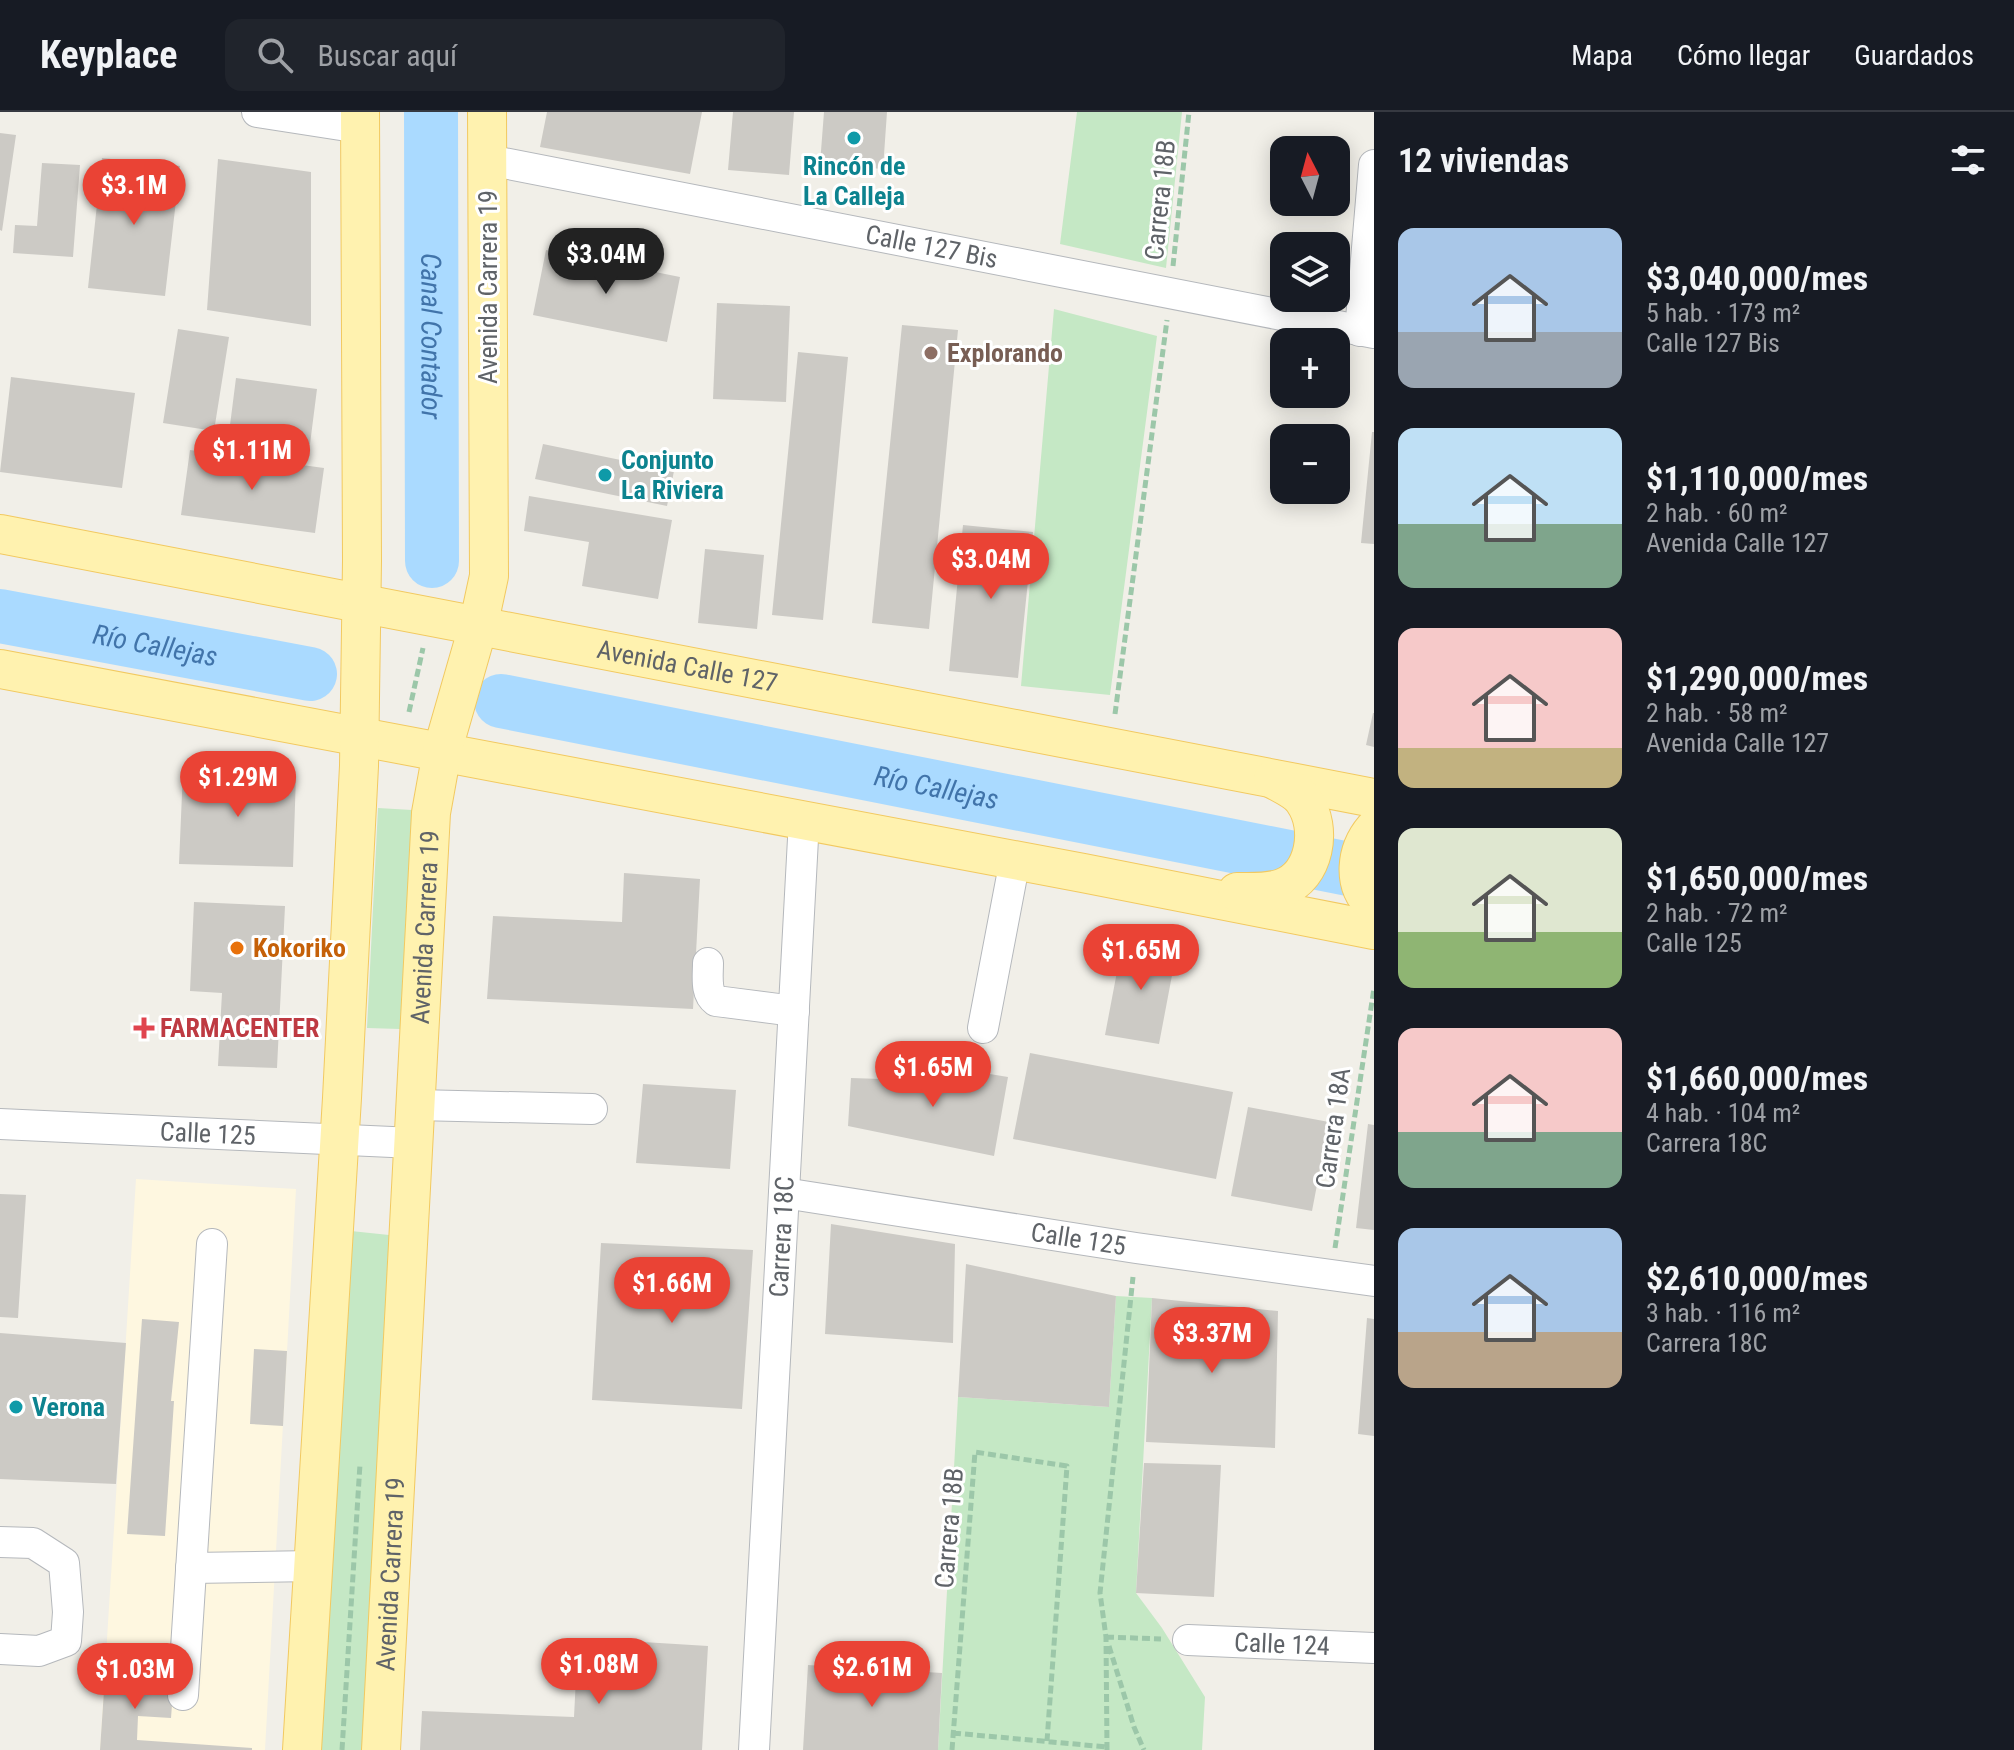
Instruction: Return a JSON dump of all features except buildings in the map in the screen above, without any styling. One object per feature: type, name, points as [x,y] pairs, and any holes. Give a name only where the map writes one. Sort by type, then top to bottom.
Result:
[{"type":"main road","name":"Avenida Carrera 19","points":[[381,1750],[431,813],[442,752],[488,590],[487,112]]},
{"type":"main road","points":[[302,1750],[360,737],[360,120]]},
{"type":"main road","name":"Avenida Calle 127","points":[[0,534],[1374,798]]},
{"type":"main road","points":[[0,669],[1183,892],[1372,912],[1358,873],[1361,846],[1374,829]]},
{"type":"main road","points":[[1183,892],[1262,892],[1294,882],[1309,862],[1316,836],[1305,802],[1273,779]]},
{"type":"street","points":[[257,112],[360,120]]},
{"type":"street","name":"Calle 127 Bis","points":[[488,160],[1367,332]]},
{"type":"street","points":[[1367,332],[1374,165]]},
{"type":"street","name":"Carrera 18C","points":[[754,1750],[804,820]]},
{"type":"street","points":[[983,1028],[1015,860]]},
{"type":"street","points":[[708,963],[708,990],[716,1001],[794,1011]]},
{"type":"street","points":[[416,1105],[592,1109]]},
{"type":"street","name":"Calle 125","points":[[0,1124],[414,1143]]},
{"type":"street","name":"Calle 125","points":[[784,1193],[1136,1248],[1374,1281]]},
{"type":"street","points":[[183,1695],[212,1244]]},
{"type":"street","points":[[0,1542],[33,1543],[64,1563],[68,1612],[66,1641],[39,1651],[0,1649]]},
{"type":"street","points":[[191,1568],[313,1566]]},
{"type":"street","name":"Calle 124","points":[[1188,1640],[1374,1648]]},
{"type":"path","name":"Carrera 18B","points":[[1111,748],[1171,292],[1189,112]]},
{"type":"path","name":"Carrera 18A","points":[[1331,1274],[1374,988]]},
{"type":"path","points":[[953,1733],[1107,1748],[1106,1637],[1100,1593],[1136,1248]]},
{"type":"path","name":"Carrera 18B","points":[[952,1750],[975,1452],[1067,1466],[1047,1741]]},
{"type":"path","points":[[1106,1637],[1188,1640]]},
{"type":"path","points":[[1106,1637],[1144,1750]]},
{"type":"shaded area","points":[[136,1179],[296,1189],[265,1750],[100,1750]]},
{"type":"green space","points":[[1077,112],[1182,112],[1166,268],[1060,244]]},
{"type":"green space","points":[[1054,309],[1157,336],[1110,695],[1021,686]]},
{"type":"green space","points":[[378,808],[412,810],[400,1029],[367,1028]]},
{"type":"green space","points":[[351,1231],[389,1235],[363,1750],[320,1750]]},
{"type":"green space","points":[[1116,1296],[1152,1298],[1136,1593],[1205,1697],[1202,1750],[938,1750],[958,1397],[1109,1407]]},
{"type":"waterway","name":"Canal Contador","points":[[431,112],[432,561]]},
{"type":"waterway","name":"Río Callejas","points":[[0,616],[310,674]]},
{"type":"waterway","name":"Río Callejas","points":[[501,701],[1374,874]]},
{"type":"place","name":"Rincón de La Calleja","points":[[854,138]]},
{"type":"place","name":"Explorando","points":[[931,353]]},
{"type":"place","name":"Conjunto La Riviera","points":[[605,475]]},
{"type":"place","name":"Kokoriko","points":[[237,948]]},
{"type":"place","name":"FARMACENTER","points":[[144,1028]]},
{"type":"place","name":"Verona","points":[[16,1407]]}]
